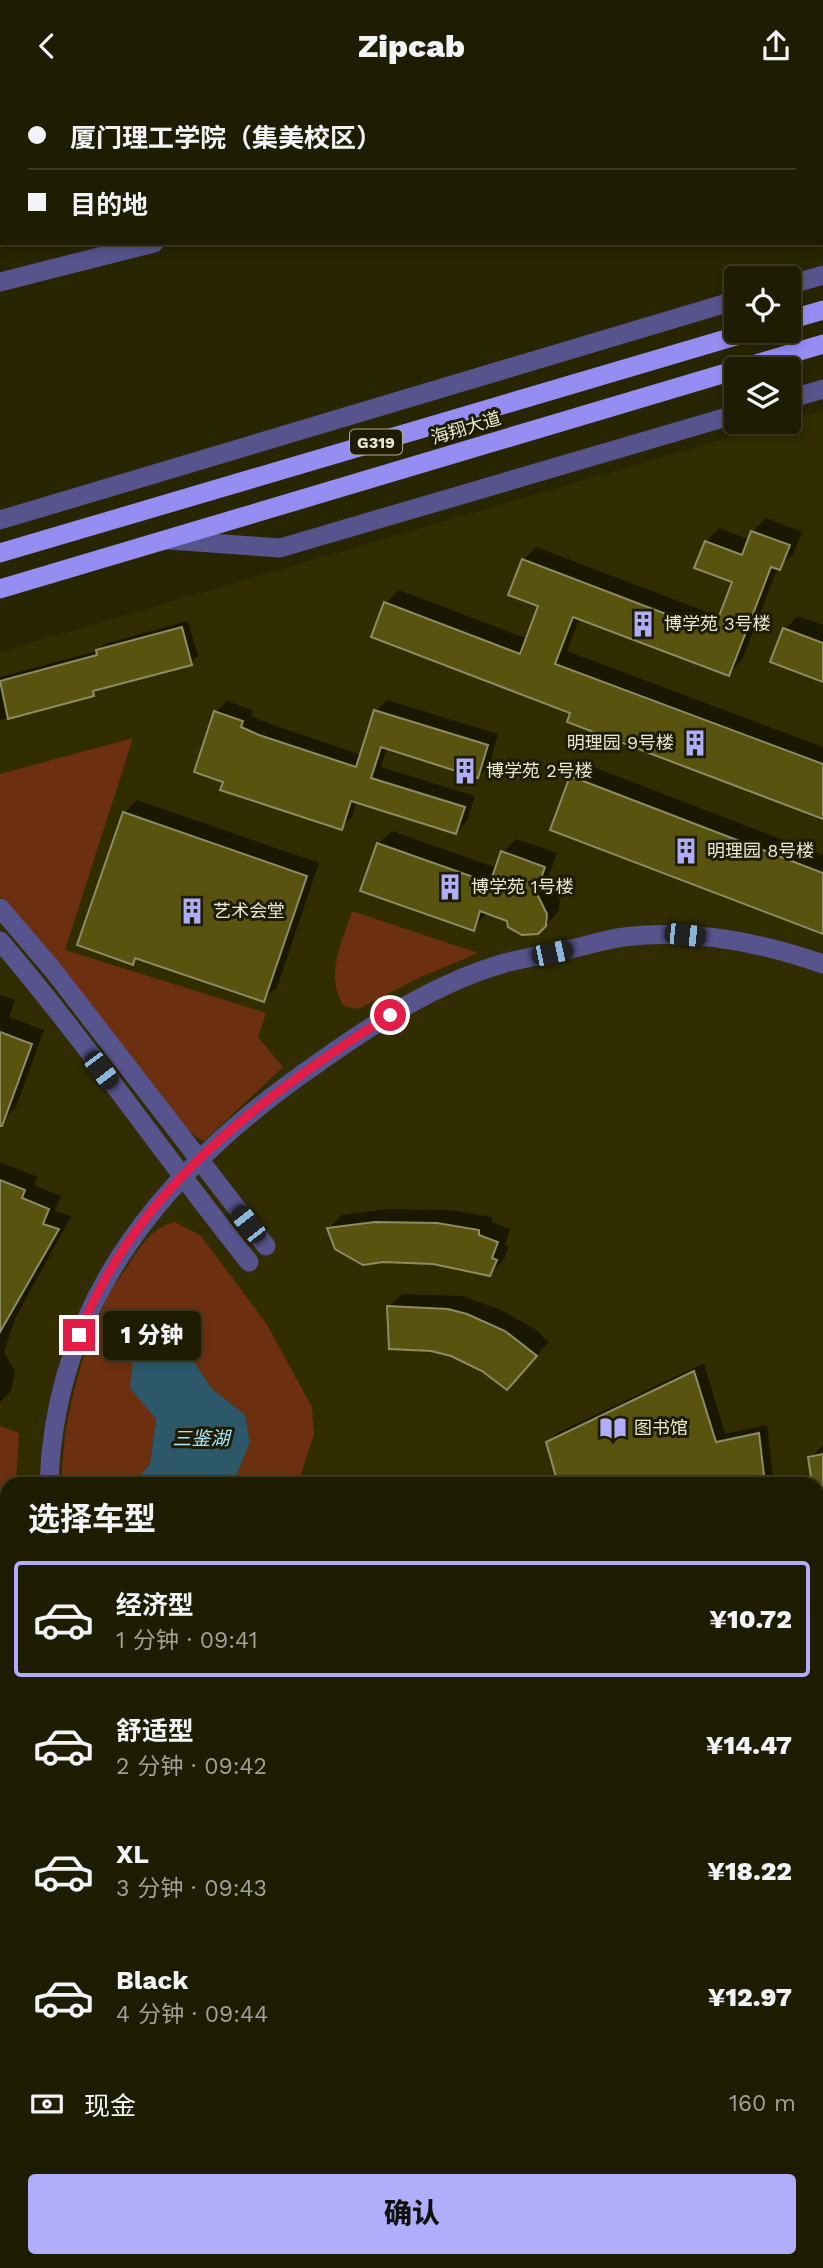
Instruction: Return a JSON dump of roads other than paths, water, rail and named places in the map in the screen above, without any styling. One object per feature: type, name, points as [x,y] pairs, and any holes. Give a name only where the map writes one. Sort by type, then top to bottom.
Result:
[{"type":"highway","points":[[801,316],[823,310]]},
{"type":"highway","name":"海翔大道","points":[[0,553],[724,339]]},
{"type":"highway","name":"海翔大道","points":[[0,589],[823,344]]},
{"type":"street","points":[[0,282],[147,245]]},
{"type":"street","points":[[801,281],[823,275]]},
{"type":"street","points":[[0,520],[724,304]]},
{"type":"street","points":[[801,395],[823,389]]},
{"type":"street","points":[[163,540],[280,548],[724,418]]},
{"type":"street","points":[[0,908],[52,969],[265,1246]]},
{"type":"street","points":[[50,1477],[54,1419],[62,1382],[85,1319],[128,1243],[197,1159],[266,1098],[367,1030],[445,987],[503,964],[624,937],[685,935],[777,949],[823,964]]},
{"type":"street","points":[[0,941],[37,984],[181,1177],[249,1262]]},
{"type":"water","name":"三鉴湖","points":[[153,1333],[195,1363],[212,1389],[245,1415],[250,1442],[236,1477],[138,1477],[150,1464],[156,1419],[130,1388],[133,1359]]},
{"type":"place","name":"博学苑 3号楼","points":[[643,624]]},
{"type":"place","name":"明理园 9号楼","points":[[695,743]]},
{"type":"place","name":"博学苑 2号楼","points":[[465,771]]},
{"type":"place","name":"明理园 8号楼","points":[[686,851]]},
{"type":"place","name":"博学苑 1号楼","points":[[450,887]]},
{"type":"place","name":"艺术会堂","points":[[192,911]]},
{"type":"place","name":"图书馆","points":[[613,1428]]}]
